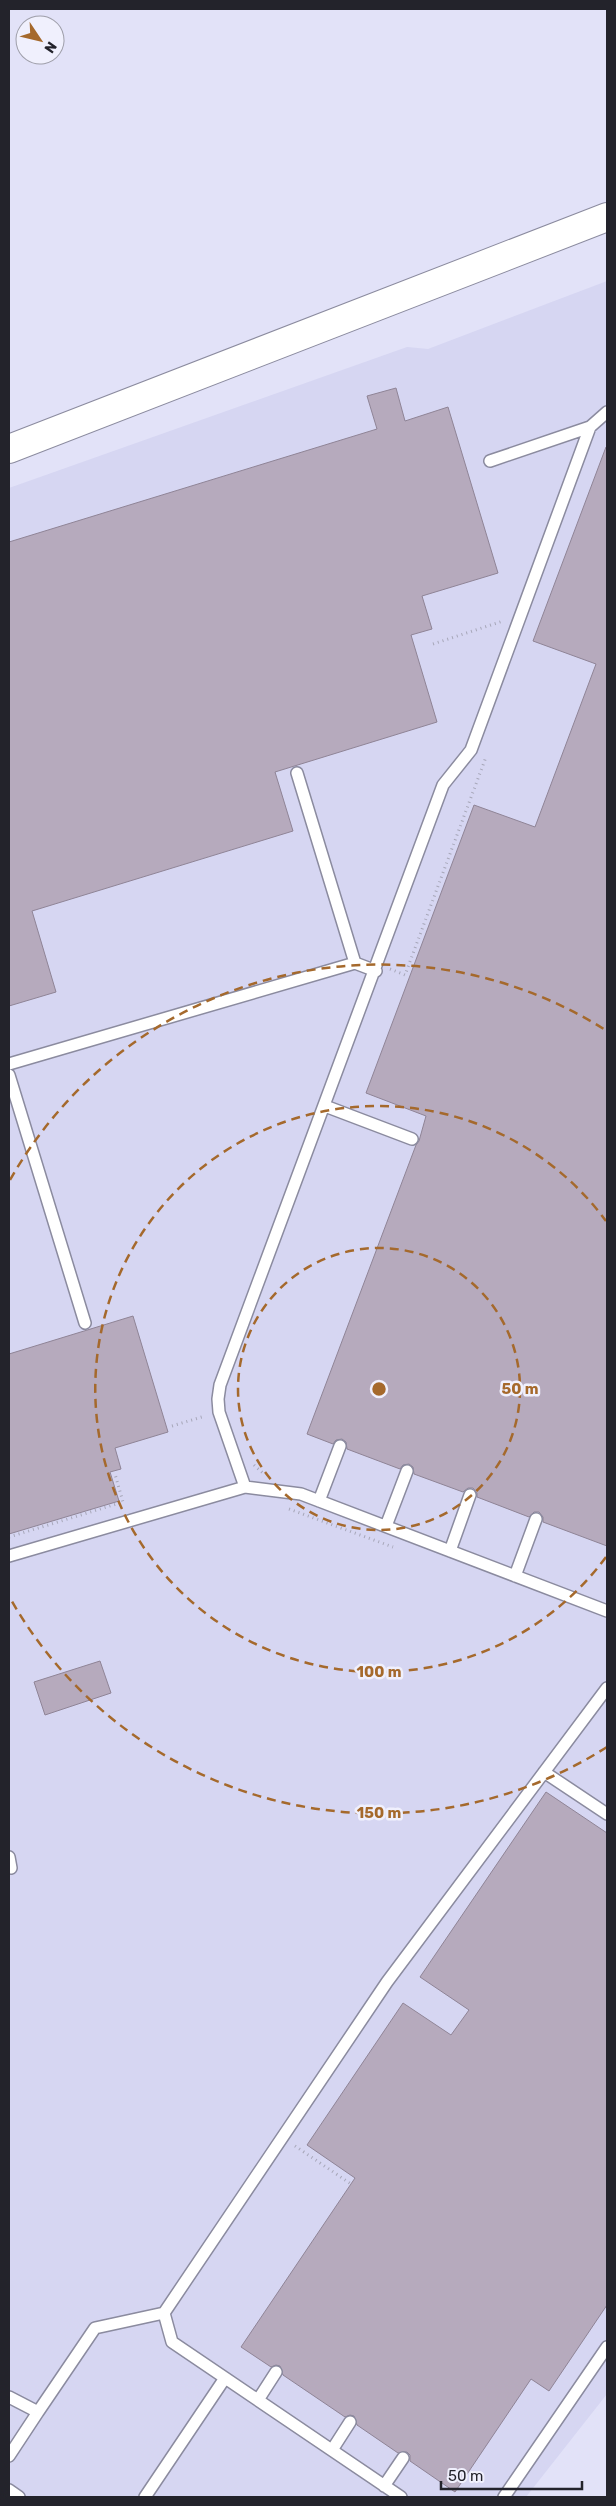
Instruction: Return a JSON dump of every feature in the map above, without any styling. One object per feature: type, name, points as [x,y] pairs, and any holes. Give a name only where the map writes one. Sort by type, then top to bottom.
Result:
[{"type":"main road","points":[[9,449],[607,217]]},
{"type":"lane","points":[[490,461],[590,428],[607,412]]},
{"type":"lane","points":[[244,1487],[219,1412],[220,1385],[376,971],[443,785],[471,750],[590,428]]},
{"type":"lane","points":[[297,773],[355,963]]},
{"type":"lane","points":[[9,1064],[355,963],[376,971]]},
{"type":"lane","points":[[9,1075],[85,1323]]},
{"type":"lane","points":[[325,1106],[412,1139]]},
{"type":"lane","points":[[319,1501],[340,1446]]},
{"type":"lane","points":[[386,1526],[407,1471]]},
{"type":"lane","points":[[9,1556],[244,1487],[301,1494],[607,1611]]},
{"type":"lane","points":[[450,1551],[470,1495]]},
{"type":"lane","points":[[515,1576],[536,1519]]},
{"type":"lane","points":[[9,2456],[95,2328],[164,2313],[387,1982],[607,1688]]},
{"type":"lane","points":[[544,1772],[607,1814]]},
{"type":"lane","points":[[164,2313],[172,2342],[401,2497]]},
{"type":"lane","points":[[504,2497],[607,2347]]},
{"type":"lane","points":[[258,2400],[276,2372]]},
{"type":"lane","points":[[145,2497],[225,2378]]},
{"type":"lane","points":[[9,2397],[38,2412]]},
{"type":"lane","points":[[332,2450],[350,2422]]},
{"type":"lane","points":[[384,2486],[403,2458]]},
{"type":"lane","points":[[9,2490],[19,2497]]},
{"type":"path","points":[[405,975],[482,768]]},
{"type":"path","points":[[172,1426],[219,1412]]},
{"type":"path","points":[[9,1537],[123,1502],[115,1474]]},
{"type":"path","points":[[282,2137],[351,2184]]},
{"type":"shaded area","points":[[607,281],[607,2394],[526,2497],[9,2497],[9,488],[407,347],[428,349]]},
{"type":"building","points":[[396,388],[405,421],[448,407],[498,573],[422,596],[432,629],[411,635],[437,722],[275,772],[293,831],[32,911],[56,992],[9,1006],[9,542],[377,429],[367,396]]},
{"type":"building","points":[[606,447],[607,1546],[543,1522],[543,1517],[539,1512],[534,1512],[529,1517],[477,1497],[477,1493],[473,1488],[468,1488],[463,1492],[414,1474],[413,1467],[409,1464],[403,1465],[400,1469],[347,1449],[346,1442],[342,1439],[336,1440],[333,1444],[307,1434],[419,1141],[426,1116],[366,1093],[474,805],[535,827],[596,664],[533,641]]},
{"type":"building","points":[[133,1316],[168,1432],[115,1448],[121,1469],[110,1472],[119,1501],[9,1534],[9,1354]]},
{"type":"building","points":[[100,1661],[111,1693],[45,1715],[34,1682]]},
{"type":"building","points":[[546,1792],[607,1833],[607,2305],[549,2391],[531,2379],[455,2492],[410,2461],[410,2455],[407,2452],[398,2453],[357,2425],[354,2416],[345,2417],[283,2375],[280,2366],[271,2367],[241,2347],[355,2178],[307,2145],[403,2003],[451,2035],[469,2010],[420,1977]]}]
